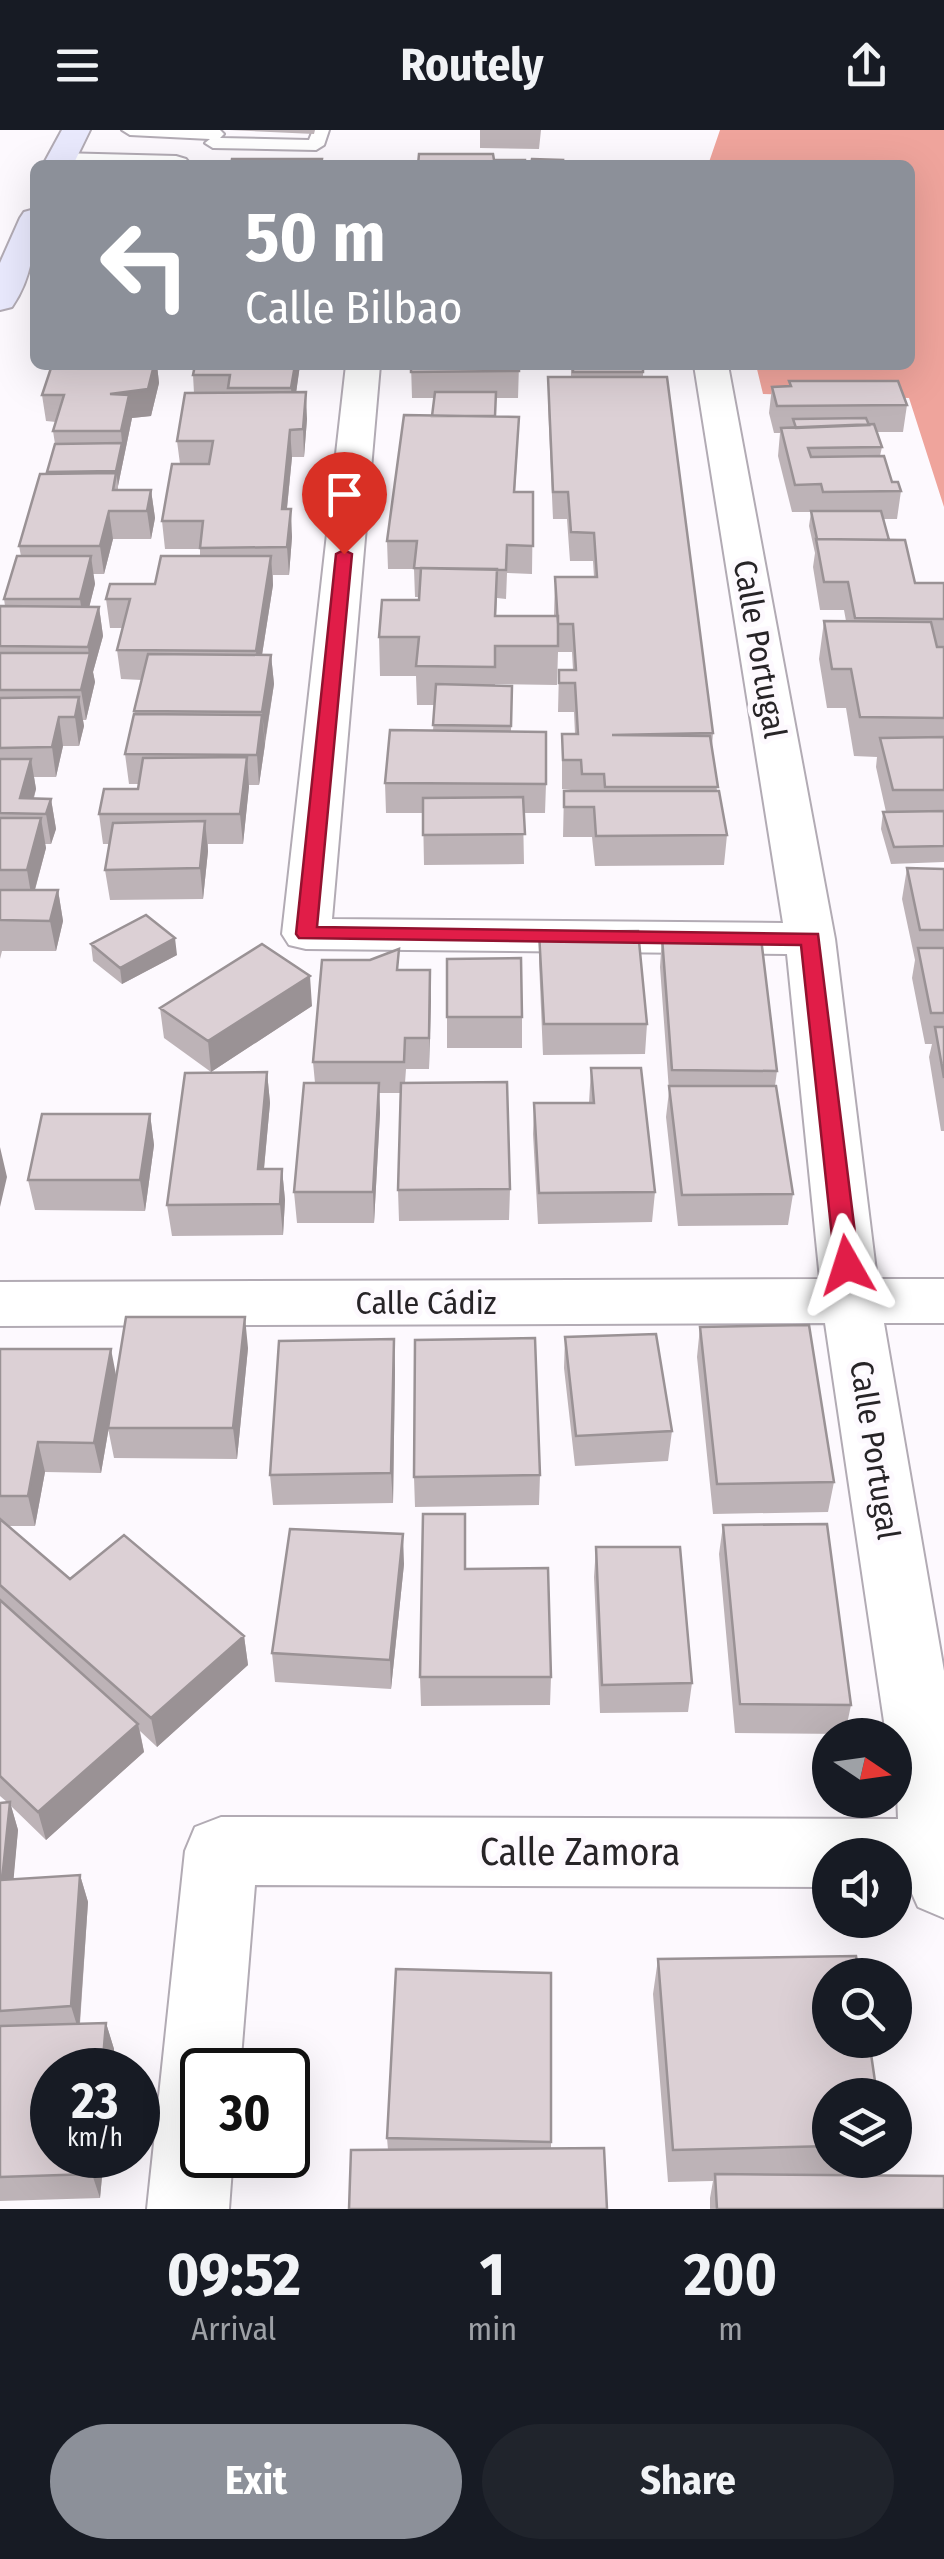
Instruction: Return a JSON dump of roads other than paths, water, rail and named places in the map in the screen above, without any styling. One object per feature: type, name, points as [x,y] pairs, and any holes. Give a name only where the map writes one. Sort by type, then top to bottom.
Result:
[{"type":"street","points":[[60,160],[76,130]]},
{"type":"street","points":[[0,300],[30,230]]},
{"type":"street","points":[[362,370],[306,934],[810,939]]},
{"type":"street","name":"Calle Portugal","points":[[712,370],[810,939],[851,1302],[942,1868]]},
{"type":"street","name":"Calle Cádiz","points":[[0,1304],[944,1301]]},
{"type":"street","name":"Calle Zamora","points":[[188,2209],[221,1851],[942,1868]]},
{"type":"lane","points":[[130,130],[128,133],[289,139],[316,145],[321,130]]},
{"type":"lane","points":[[206,160],[216,136]]}]
